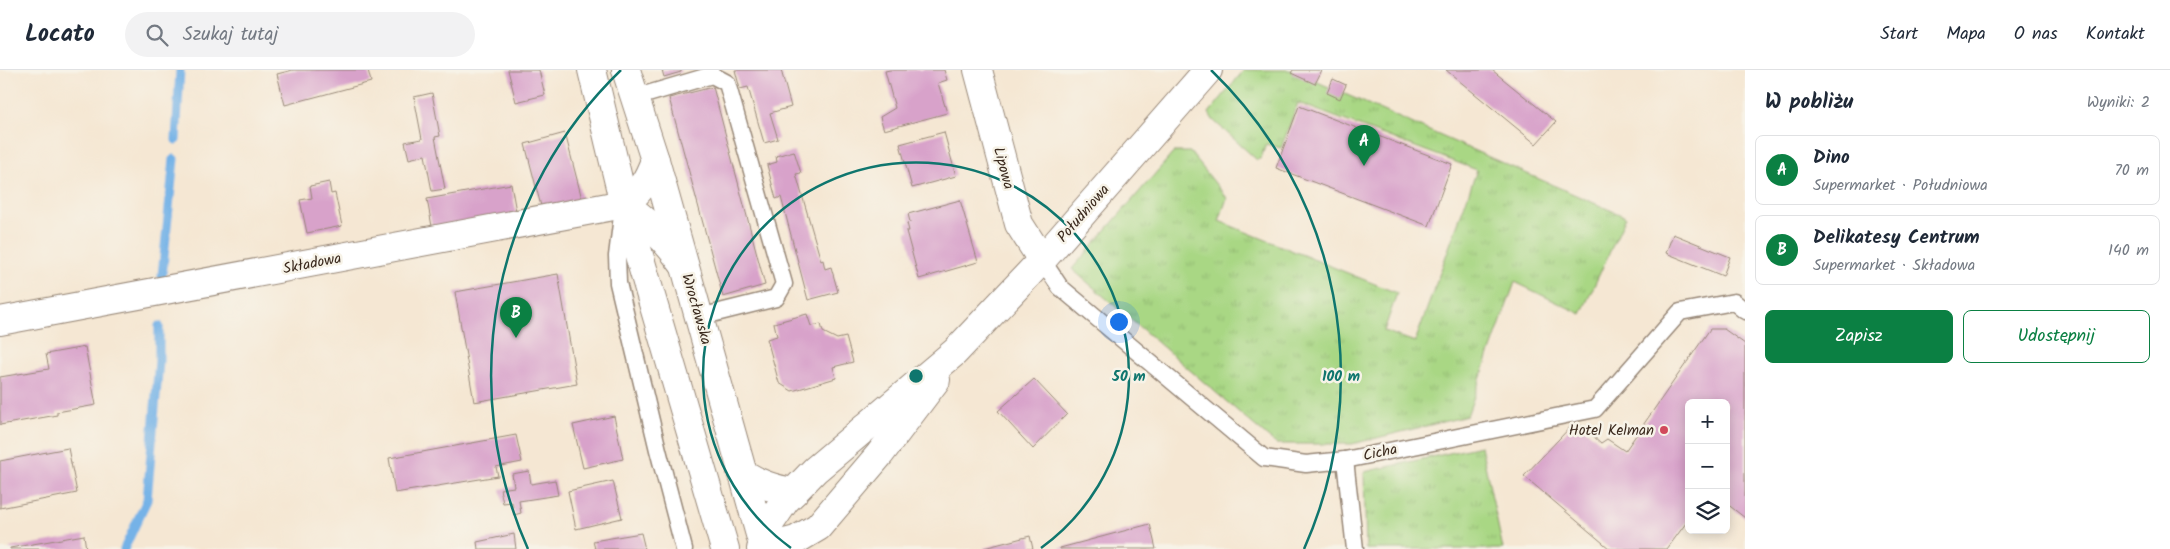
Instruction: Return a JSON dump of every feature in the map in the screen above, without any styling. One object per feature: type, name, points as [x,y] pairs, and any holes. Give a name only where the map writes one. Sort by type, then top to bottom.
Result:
[{"type":"street","points":[[592,70],[624,204],[725,549]]},
{"type":"street","name":"Wrocławska","points":[[626,70],[655,160],[700,317],[763,549]]},
{"type":"street","name":"Lipowa","points":[[978,70],[1019,224],[1042,260]]},
{"type":"street","name":"Południowa","points":[[955,352],[906,422],[818,527],[796,540],[763,549],[773,518],[794,492],[857,434],[955,352],[1042,260],[1208,70]]},
{"type":"street","points":[[624,204],[637,194],[649,177],[655,160]]},
{"type":"street","points":[[624,204],[652,226],[684,265]]},
{"type":"street","name":"Składowa","points":[[0,321],[624,204]]},
{"type":"street","points":[[741,472],[763,486],[794,492]]},
{"type":"lane","points":[[634,98],[712,74],[727,83],[784,284],[776,298],[700,317]]},
{"type":"lane","points":[[624,204],[616,256],[618,283],[684,549]]},
{"type":"lane","name":"Cicha","points":[[1042,260],[1060,287],[1264,458],[1306,464],[1345,460],[1595,409],[1680,312],[1734,302],[1745,311]]},
{"type":"lane","points":[[1345,460],[1355,549]]},
{"type":"green space","points":[[1244,70],[1290,70],[1626,217],[1581,314],[1515,282],[1467,416],[1352,444],[1276,444],[1072,269],[1174,152],[1190,152],[1227,198],[1219,221],[1397,293],[1384,331],[1415,342],[1477,170],[1298,103],[1281,148],[1266,144],[1261,158],[1257,160],[1213,120],[1209,113]]},
{"type":"green space","points":[[1481,446],[1503,549],[1366,549],[1364,472]]},
{"type":"building","points":[[293,70],[368,70],[371,82],[285,105],[277,74]]},
{"type":"building","points":[[508,70],[539,70],[545,95],[516,102]]},
{"type":"building","points":[[662,70],[681,70],[681,72],[664,77]]},
{"type":"building","points":[[735,70],[781,70],[791,107],[770,113],[778,139],[764,143],[748,87],[740,89]]},
{"type":"building","points":[[944,70],[947,80],[938,83],[947,113],[884,130],[880,117],[895,108],[885,71]]},
{"type":"building","points":[[1293,70],[1322,70],[1315,84],[1291,73]]},
{"type":"building","points":[[1446,70],[1492,70],[1556,122],[1536,144]]},
{"type":"building","points":[[1333,79],[1346,85],[1340,99],[1327,93]]},
{"type":"building","points":[[713,87],[765,285],[723,297],[669,98]]},
{"type":"building","points":[[432,93],[440,136],[435,137],[445,189],[432,191],[425,155],[409,159],[405,142],[422,139],[414,97]]},
{"type":"building","points":[[1299,106],[1452,164],[1429,226],[1276,168]]},
{"type":"building","points":[[944,132],[956,176],[912,188],[900,144]]},
{"type":"building","points":[[565,133],[582,199],[542,210],[525,144]]},
{"type":"building","points":[[794,151],[801,173],[796,174],[821,261],[823,260],[825,269],[831,267],[838,292],[808,300],[781,197],[776,199],[767,165],[777,162],[776,156]]},
{"type":"building","points":[[329,182],[331,194],[335,193],[342,226],[307,233],[300,200],[312,198],[310,186]]},
{"type":"building","points":[[511,184],[517,217],[433,232],[427,199]]},
{"type":"building","points":[[960,200],[978,262],[919,279],[906,231],[909,231],[907,223],[910,222],[908,214]]},
{"type":"building","points":[[1673,234],[1730,257],[1723,276],[1666,253]]},
{"type":"building","points":[[558,274],[577,384],[474,402],[455,292]]},
{"type":"building","points":[[807,314],[811,326],[821,324],[823,332],[837,339],[846,337],[853,362],[833,367],[836,378],[792,391],[779,383],[767,339],[777,336],[774,323]]},
{"type":"building","name":"Hotel Kelman","points":[[1710,329],[1724,329],[1745,344],[1745,518],[1730,506],[1730,399],[1685,399],[1685,524],[1667,549],[1610,549],[1524,476],[1576,421],[1601,443],[1607,439],[1625,451]]},
{"type":"building","points":[[85,347],[96,405],[57,412],[57,415],[0,425],[0,377],[49,369],[46,354]]},
{"type":"building","points":[[1034,379],[1067,414],[1033,449],[998,411]]},
{"type":"building","points":[[614,416],[623,459],[583,468],[573,425]]},
{"type":"building","points":[[516,435],[522,462],[496,467],[498,476],[395,493],[389,458]]},
{"type":"building","points":[[68,448],[77,493],[0,508],[0,461]]},
{"type":"building","points":[[529,471],[531,484],[555,480],[558,495],[519,501],[521,513],[514,515],[512,502],[503,503],[500,489],[514,487],[512,474]]},
{"type":"building","points":[[613,481],[622,518],[576,529],[568,491]]},
{"type":"building","points":[[1150,524],[1156,549],[1060,549],[1060,548]]},
{"type":"building","points":[[641,533],[645,549],[595,549],[593,541]]},
{"type":"building","points":[[514,534],[516,549],[478,549],[477,542]]},
{"type":"building","points":[[84,535],[86,549],[10,549],[10,548]]},
{"type":"building","points":[[1030,536],[1033,549],[984,549],[984,548]]},
{"type":"waterway","points":[[176,140],[180,70]]},
{"type":"waterway","points":[[162,276],[174,159]]},
{"type":"waterway","points":[[124,549],[147,500],[159,361],[159,326]]},
{"type":"place","name":"Dino","points":[[1364,166]]},
{"type":"place","name":"Delikatesy Centrum","points":[[516,338]]},
{"type":"place","name":"Hotel Kelman","points":[[1664,430]]}]
